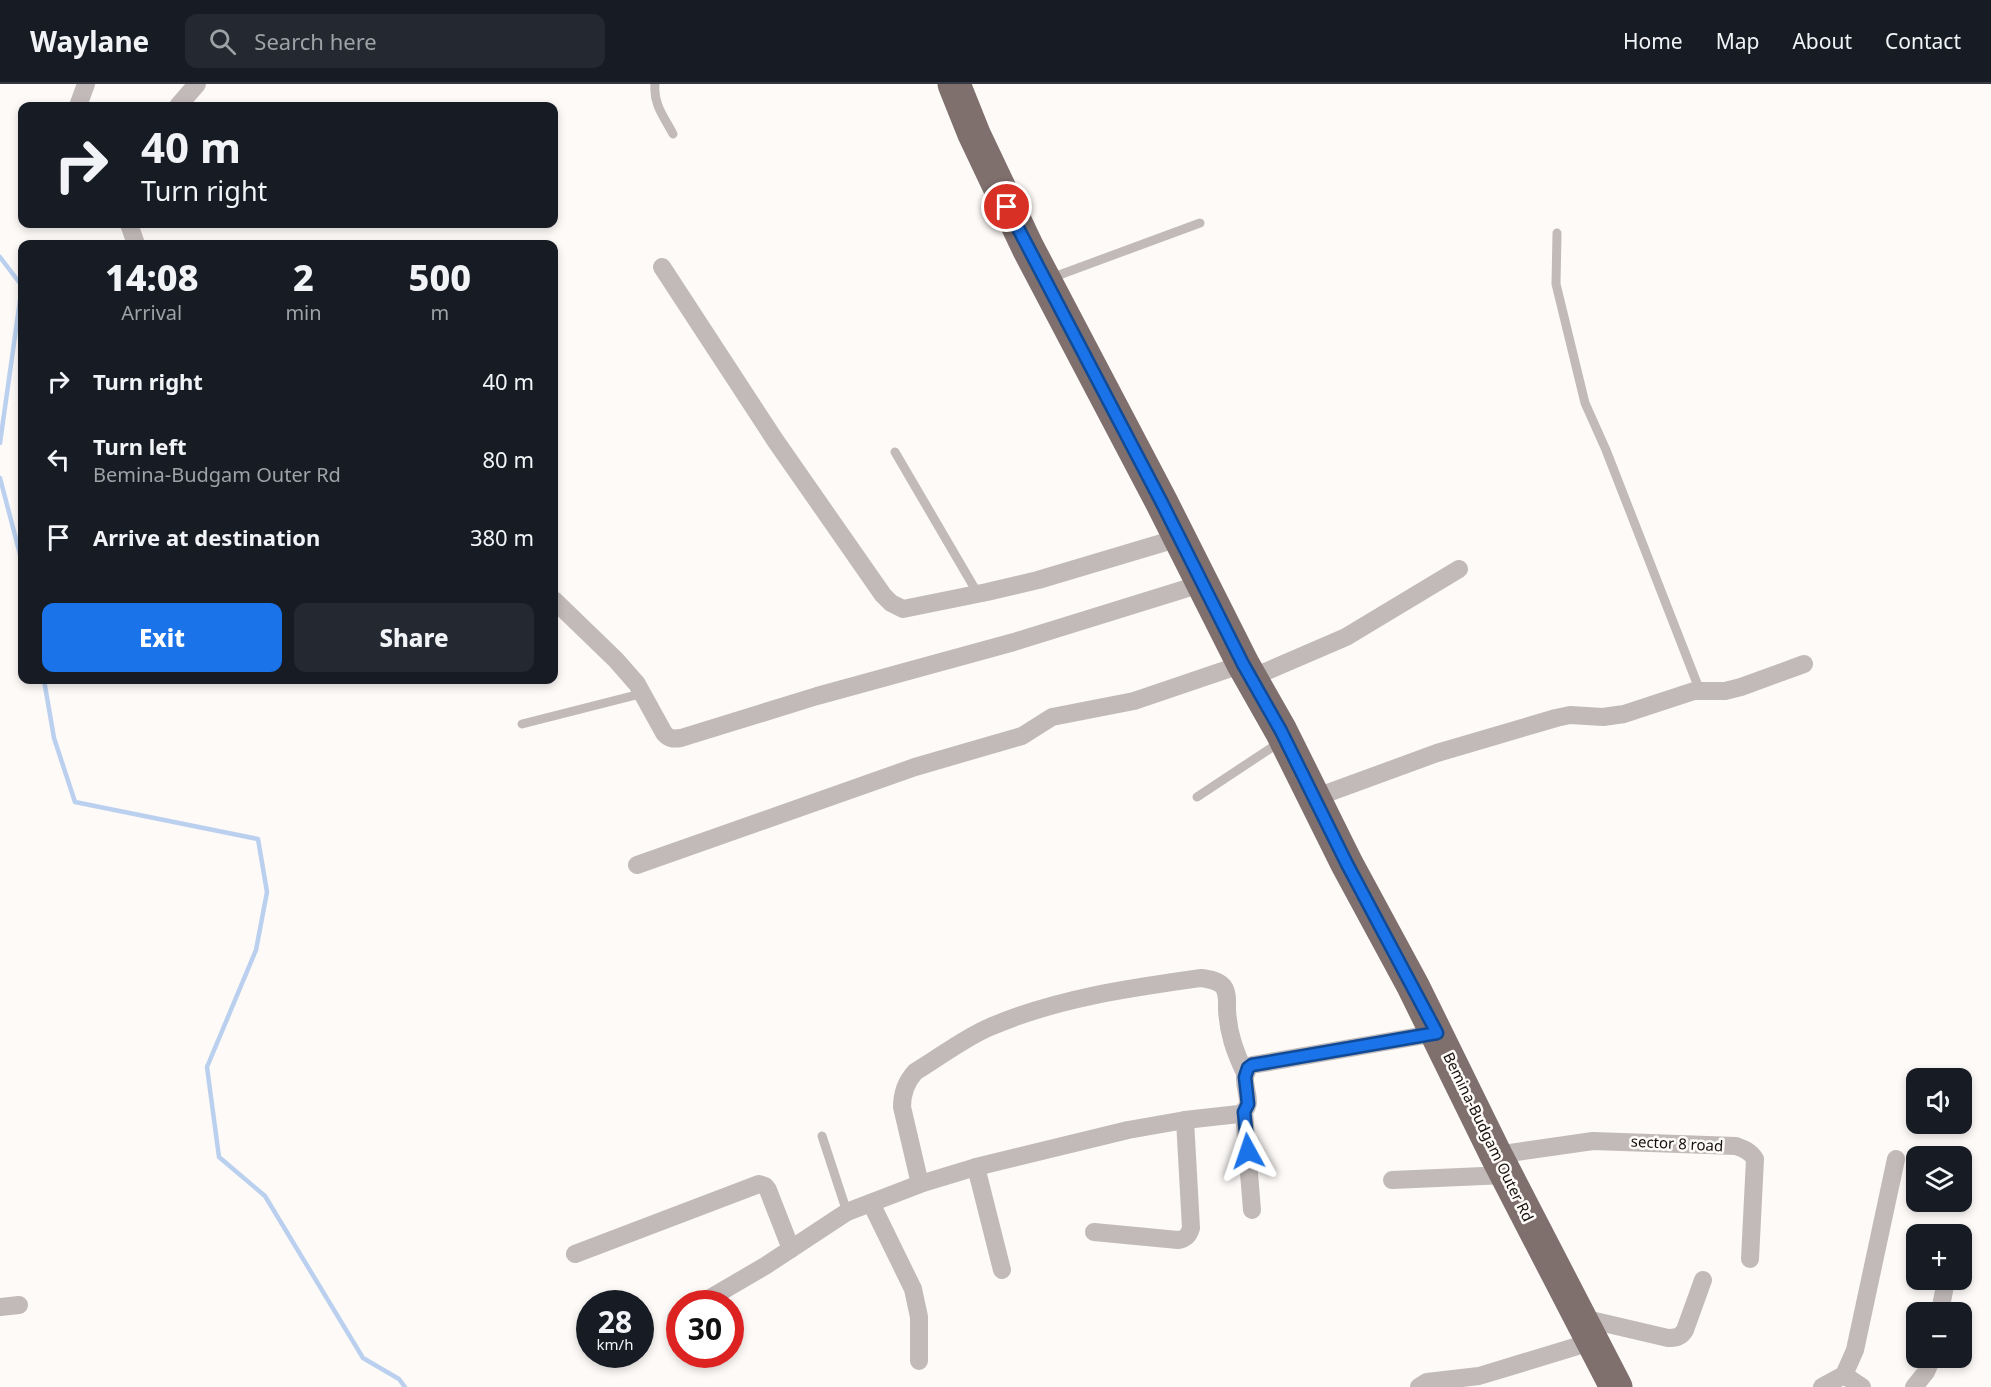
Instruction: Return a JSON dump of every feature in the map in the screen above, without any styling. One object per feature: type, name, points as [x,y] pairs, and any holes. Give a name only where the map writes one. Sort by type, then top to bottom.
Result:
[{"type":"highway","name":"Bemina-Budgam Outer Rd","points":[[954,84],[1007,207],[1201,584],[1437,1033],[1501,1165],[1616,1387]]},
{"type":"street","points":[[181,102],[197,84]]},
{"type":"street","points":[[662,267],[775,440],[883,595],[891,603],[903,609],[978,594],[1038,580],[1179,538]]},
{"type":"street","points":[[637,865],[915,767],[1022,736],[1052,717],[1134,701],[1247,671],[1346,637],[1459,569]]},
{"type":"street","points":[[558,604],[616,660],[637,684],[668,737],[681,738],[817,696],[1014,642],[1201,584]]},
{"type":"street","points":[[1314,798],[1437,753],[1556,718],[1570,715],[1603,717],[1624,714],[1700,691],[1734,689],[1804,664]]},
{"type":"street","points":[[920,1184],[902,1107],[902,1096],[909,1078],[915,1072],[988,1028],[1040,1008],[1124,989],[1201,978],[1217,981],[1227,993],[1231,1039],[1245,1073],[1248,1104],[1244,1112],[1252,1210]]},
{"type":"street","points":[[1245,1073],[1252,1065],[1437,1033]]},
{"type":"street","points":[[723,1290],[847,1212],[920,1184],[976,1167],[1128,1130],[1244,1112]]},
{"type":"street","points":[[1094,1232],[1178,1240],[1189,1235],[1191,1228],[1185,1120]]},
{"type":"street","name":"sector 8 road","points":[[1392,1179],[1501,1165],[1571,1143],[1613,1141],[1736,1146],[1752,1154],[1755,1160],[1750,1259]]},
{"type":"street","points":[[1822,1387],[1844,1375],[1855,1350],[1896,1159]]},
{"type":"street","points":[[976,1167],[1002,1270]]},
{"type":"street","points":[[575,1254],[759,1184],[768,1190],[791,1249]]},
{"type":"street","points":[[871,1203],[913,1289],[919,1317],[919,1361]]},
{"type":"street","points":[[1419,1387],[1427,1382],[1479,1376],[1585,1329],[1675,1338],[1682,1335],[1685,1330],[1704,1280]]},
{"type":"street","points":[[0,1307],[19,1305]]},
{"type":"street","points":[[1914,1387],[1928,1368]]},
{"type":"street","points":[[1844,1375],[1862,1387]]},
{"type":"lane","points":[[655,84],[656,105],[673,134]]},
{"type":"lane","points":[[1045,280],[1200,223]]},
{"type":"lane","points":[[1557,233],[1556,284],[1585,403],[1606,450],[1700,691]]},
{"type":"lane","points":[[895,452],[978,594]]},
{"type":"lane","points":[[522,724],[644,693]]},
{"type":"lane","points":[[1197,797],[1284,739]]},
{"type":"lane","points":[[822,1136],[847,1212]]},
{"type":"waterway","points":[[0,257],[18,281]]},
{"type":"waterway","points":[[0,443],[18,315]]},
{"type":"waterway","points":[[0,478],[18,547]]},
{"type":"waterway","points":[[45,684],[54,738],[75,802],[258,839],[267,892],[256,950],[207,1067],[219,1157],[265,1196],[363,1358],[399,1379],[405,1387]]},
{"type":"route","points":[[1007,207],[1162,503],[1201,584],[1281,731],[1347,864],[1437,1033],[1252,1065],[1245,1073],[1248,1104],[1244,1112],[1248,1151]]}]
